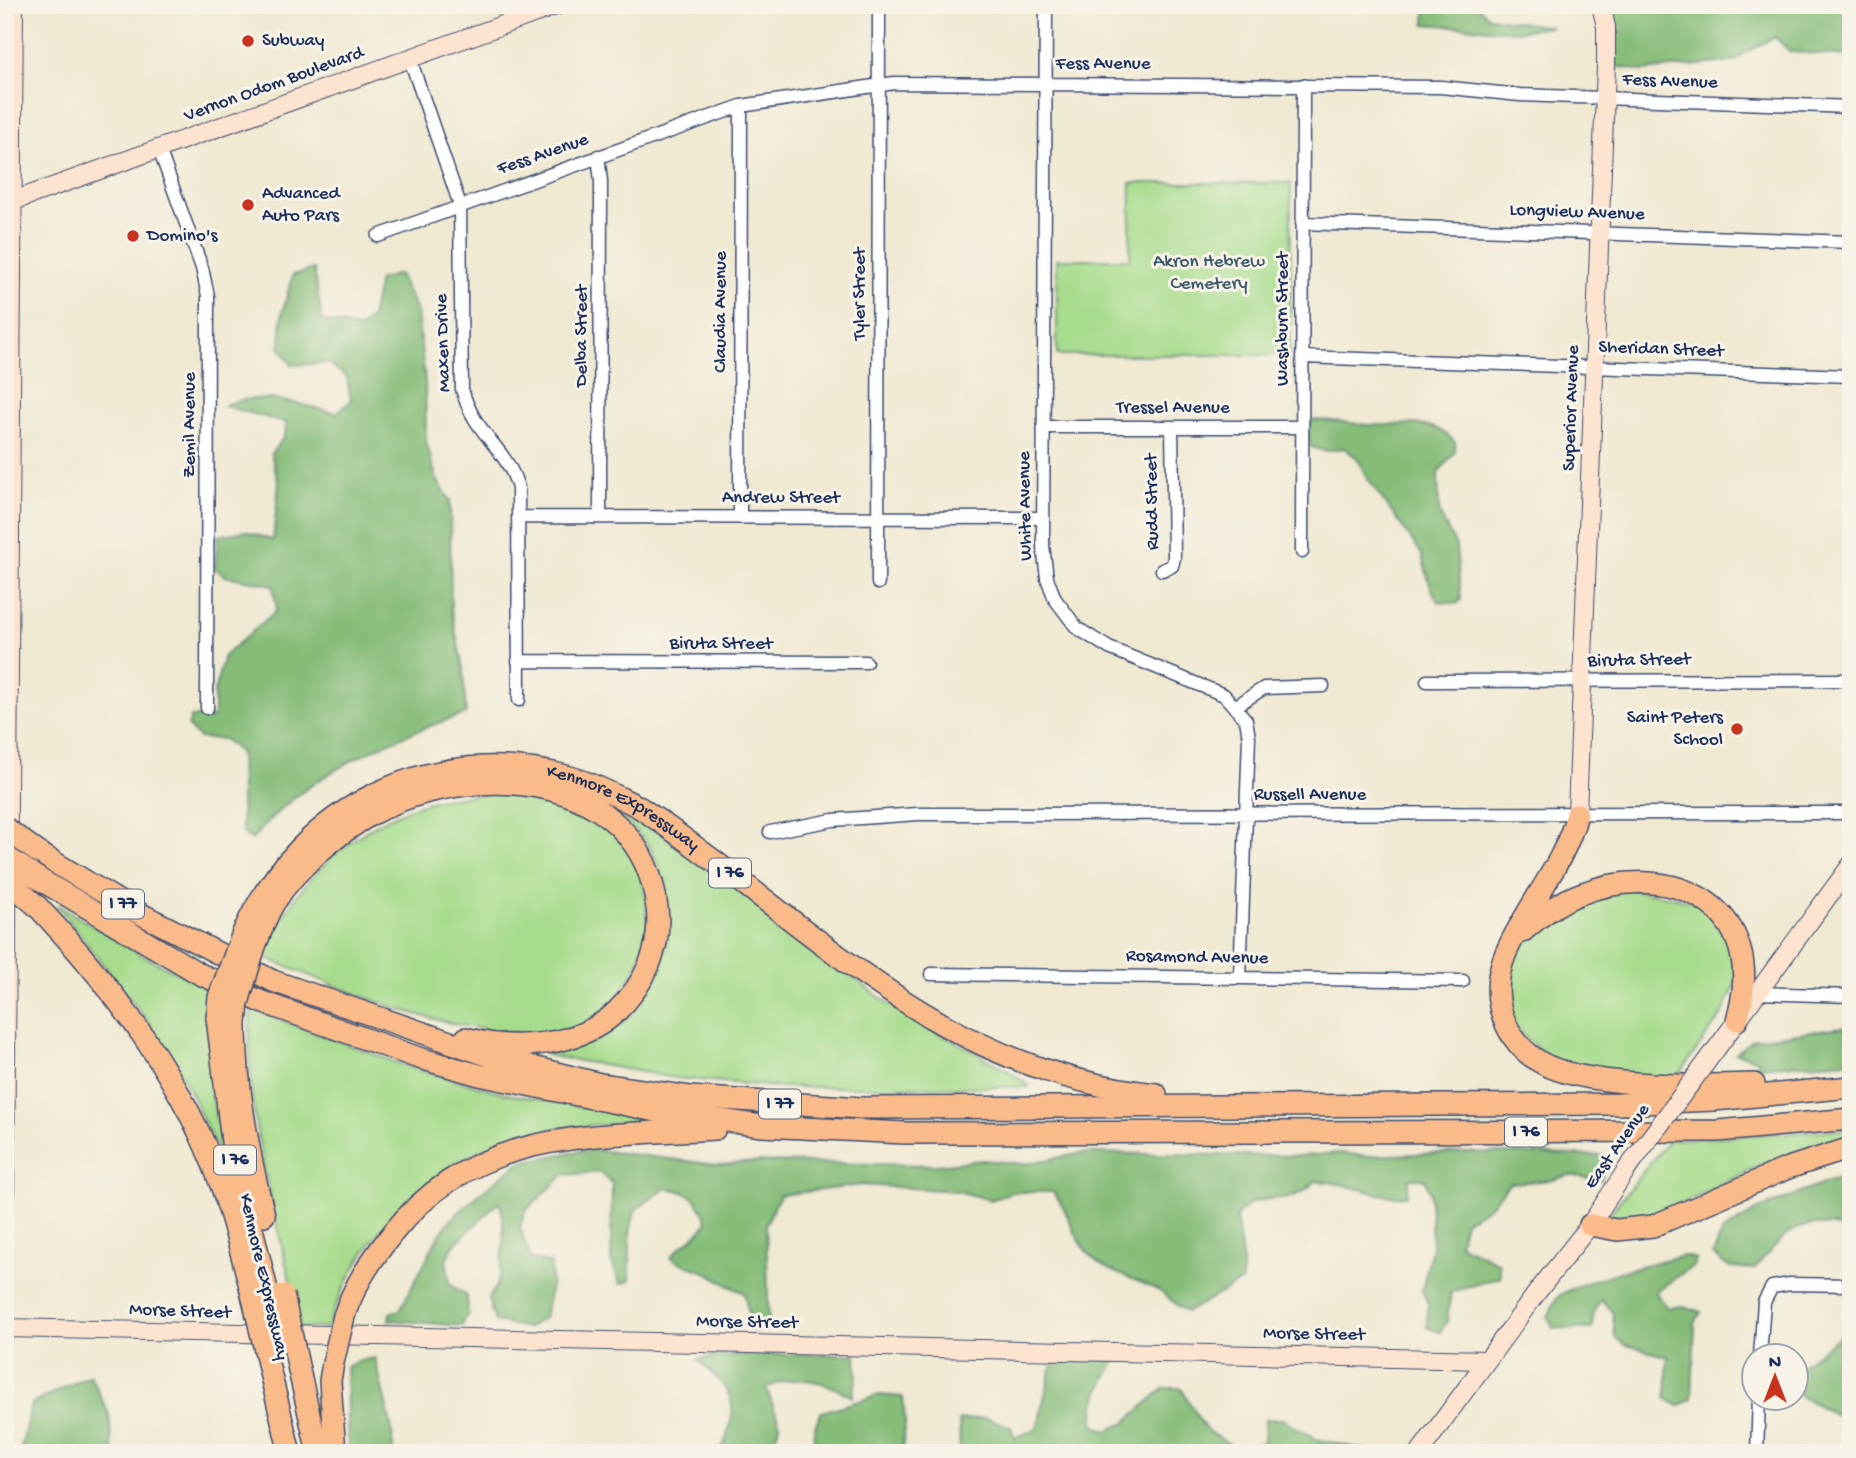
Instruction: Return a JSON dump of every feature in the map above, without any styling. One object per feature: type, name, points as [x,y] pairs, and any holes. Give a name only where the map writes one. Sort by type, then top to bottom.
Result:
[{"type":"highway","name":"Kenmore Expressway","points":[[268,1297],[233,1150],[226,1021],[219,997],[249,940],[257,902],[301,844],[357,801],[410,780],[449,771],[494,767],[542,771],[599,787],[639,807],[887,992],[984,1048],[1037,1069],[1131,1092],[1252,1105]]},
{"type":"highway","points":[[249,940],[274,903],[300,872],[334,840],[371,815],[392,805],[414,795],[451,786],[540,786],[573,796],[596,808],[617,824],[643,857],[651,878],[658,918],[654,954],[646,972],[625,1003],[594,1030],[573,1039],[534,1044],[474,1041],[323,998]]},
{"type":"highway","points":[[1577,814],[1569,844],[1514,938],[1499,976],[1501,1011],[1513,1037],[1532,1056],[1549,1066],[1572,1074],[1676,1086],[1851,1080]]},
{"type":"highway","name":"I 77","points":[[5,828],[39,853],[132,910],[273,981],[493,1057],[600,1084],[690,1097],[862,1108],[1252,1105]]},
{"type":"highway","name":"I 77","points":[[5,856],[200,974],[262,1002],[357,1038],[416,1057],[538,1088],[656,1111],[762,1126]]},
{"type":"highway","points":[[5,878],[38,907],[114,994],[169,1078],[221,1184],[268,1297],[284,1371],[289,1453]]},
{"type":"highway","points":[[1514,938],[1568,899],[1607,886],[1646,883],[1691,894],[1718,910],[1738,937],[1745,968],[1737,1020]]},
{"type":"highway","name":"I 76","points":[[1252,1105],[1630,1104],[1714,1100],[1851,1087]]},
{"type":"highway","name":"I 76","points":[[335,1453],[330,1381],[333,1363],[344,1316],[367,1268],[408,1213],[439,1187],[484,1161],[534,1143],[573,1136],[762,1126],[905,1133],[1718,1131],[1851,1119]]},
{"type":"highway","points":[[1590,1225],[1617,1230],[1653,1226],[1788,1168],[1851,1148]]},
{"type":"highway","points":[[268,1297],[284,1371],[318,1453]]},
{"type":"highway","name":"Kenmore Expressway","points":[[284,1371],[301,1453]]},
{"type":"street","points":[[5,1192],[9,203],[14,5]]},
{"type":"street","name":"Vernon Odom Boulevard","points":[[9,203],[558,5]]},
{"type":"street","name":"Tyler Street","points":[[878,583],[879,5]]},
{"type":"street","name":"White Avenue","points":[[1046,5],[1043,518],[1047,578],[1066,617],[1096,641],[1224,695],[1236,705]]},
{"type":"street","name":"Superior Avenue","points":[[1577,814],[1604,99],[1606,27],[1601,5]]},
{"type":"street","name":"Maxen Drive","points":[[410,59],[460,205],[462,389],[480,431],[502,455],[515,476],[519,517],[519,700]]},
{"type":"street","name":"Fess Avenue","points":[[378,236],[741,106],[901,83],[1441,87],[1520,95],[1851,107]]},
{"type":"street","name":"Washburn Street","points":[[1302,552],[1303,85]]},
{"type":"street","name":"Claudia Avenue","points":[[740,517],[741,106]]},
{"type":"street","name":"Zemil Avenue","points":[[159,149],[202,268],[208,296],[210,510],[207,708]]},
{"type":"street","name":"Delba Street","points":[[598,156],[601,194],[600,516]]},
{"type":"street","name":"Longview Avenue","points":[[1302,223],[1851,242]]},
{"type":"street","name":"Sheridan Street","points":[[1302,357],[1851,376]]},
{"type":"street","name":"Tressel Avenue","points":[[1044,427],[1302,427]]},
{"type":"street","name":"Rudd Street","points":[[1162,570],[1172,566],[1174,558],[1172,427]]},
{"type":"street","name":"Andrew Street","points":[[519,517],[1043,518]]},
{"type":"street","name":"Biruta Street","points":[[518,661],[866,662]]},
{"type":"street","name":"Biruta Street","points":[[1427,681],[1851,680]]},
{"type":"street","points":[[1240,978],[1249,737],[1246,720],[1236,705],[1264,688],[1323,686]]},
{"type":"street","name":"Russell Avenue","points":[[770,832],[833,820],[907,815],[1851,813]]},
{"type":"street","name":"East Avenue","points":[[1419,1453],[1590,1225],[1627,1169],[1851,865]]},
{"type":"street","name":"Rosamond Avenue","points":[[931,974],[1463,981]]},
{"type":"street","points":[[1758,993],[1851,996]]},
{"type":"street","points":[[1760,1342],[1760,1326],[1767,1292],[1776,1286],[1851,1285]]},
{"type":"street","name":"Morse Street","points":[[5,1328],[1487,1360]]},
{"type":"street","points":[[1757,1453],[1758,1412]]},
{"type":"green space","points":[[1426,5],[1476,5],[1489,17],[1551,27],[1517,31],[1425,24]]},
{"type":"green space","points":[[1612,5],[1851,5],[1851,56],[1790,52],[1775,37],[1744,53],[1736,61],[1643,71],[1613,66]]},
{"type":"green space","name":"Akron Hebrew Cemetery","points":[[1131,183],[1291,183],[1290,355],[1057,355],[1057,259],[1130,259]]},
{"type":"green space","points":[[314,269],[322,321],[360,328],[371,317],[379,280],[399,274],[417,311],[425,381],[426,441],[436,478],[450,500],[451,609],[463,668],[466,714],[408,734],[349,762],[295,797],[252,840],[242,832],[240,753],[224,739],[199,738],[188,727],[191,717],[214,717],[214,692],[224,656],[277,610],[273,585],[225,576],[215,568],[218,536],[245,531],[273,540],[279,484],[271,454],[284,437],[287,423],[224,406],[236,401],[265,399],[336,413],[351,401],[347,377],[328,363],[292,365],[280,347],[282,313],[293,275]]},
{"type":"green space","points":[[1313,420],[1368,425],[1425,425],[1436,428],[1455,442],[1455,452],[1438,473],[1439,513],[1456,546],[1461,600],[1457,604],[1438,601],[1431,588],[1421,553],[1367,478],[1357,458],[1344,448],[1324,451],[1311,447],[1307,428]]},
{"type":"green space","points":[[485,793],[546,799],[589,814],[622,842],[636,865],[645,890],[647,917],[644,943],[635,969],[621,992],[594,1019],[575,1029],[557,1033],[498,1031],[463,1026],[396,1008],[264,957],[291,904],[331,858],[355,839],[381,822],[409,809],[437,800]]},
{"type":"green space","points":[[592,793],[653,827],[898,1011],[991,1061],[1029,1087],[782,1087],[676,1078],[546,1055],[547,1052],[594,1041],[618,1027],[637,1008],[651,986],[661,962],[667,936],[664,884],[650,848]]},
{"type":"green space","points":[[1629,889],[1698,902],[1728,931],[1737,980],[1723,1013],[1675,1080],[1622,1076],[1550,1059],[1513,1026],[1505,976],[1523,940],[1573,903]]},
{"type":"green space","points":[[56,904],[142,955],[213,990],[211,1089],[225,1166],[184,1079],[146,1019]]},
{"type":"green space","points":[[251,1009],[403,1065],[507,1094],[653,1119],[652,1123],[550,1129],[499,1142],[465,1158],[434,1178],[406,1202],[381,1230],[341,1293],[327,1328],[300,1328],[257,1130],[251,1090]]},
{"type":"green space","points":[[1851,1026],[1851,1061],[1755,1067],[1759,1060],[1736,1053],[1753,1039]]},
{"type":"green space","points":[[1848,1129],[1848,1138],[1770,1161],[1676,1206],[1636,1218],[1615,1221],[1610,1213],[1669,1140]]},
{"type":"green space","points":[[589,1149],[718,1165],[756,1162],[936,1165],[983,1160],[1023,1164],[1083,1153],[1299,1156],[1339,1153],[1366,1156],[1467,1152],[1606,1156],[1601,1180],[1569,1175],[1553,1180],[1510,1183],[1490,1206],[1465,1221],[1459,1244],[1499,1263],[1500,1277],[1451,1292],[1447,1321],[1440,1332],[1427,1327],[1428,1304],[1422,1290],[1432,1248],[1430,1193],[1425,1179],[1409,1178],[1407,1196],[1384,1195],[1315,1181],[1293,1196],[1251,1203],[1236,1216],[1242,1256],[1242,1281],[1187,1312],[1161,1292],[1113,1271],[1088,1253],[1053,1192],[1012,1192],[991,1200],[958,1191],[861,1185],[780,1195],[766,1224],[769,1329],[753,1331],[744,1292],[671,1257],[707,1222],[701,1207],[693,1198],[682,1191],[666,1188],[635,1210],[630,1233],[630,1281],[620,1284],[611,1260],[612,1183],[599,1172],[564,1175],[526,1210],[520,1227],[531,1260],[551,1263],[551,1285],[544,1318],[528,1328],[495,1322],[488,1298],[496,1286],[502,1254],[503,1218],[499,1202],[455,1244],[446,1259],[450,1284],[467,1296],[468,1313],[462,1326],[389,1320],[390,1313],[400,1310],[438,1237],[452,1218],[485,1189],[520,1162]]},
{"type":"green space","points":[[1851,1173],[1851,1230],[1818,1225],[1795,1230],[1776,1244],[1754,1269],[1730,1268],[1713,1255],[1722,1232],[1759,1209]]},
{"type":"green space","points":[[1686,1256],[1696,1259],[1693,1266],[1655,1292],[1668,1308],[1683,1306],[1701,1312],[1695,1323],[1692,1399],[1679,1406],[1666,1398],[1668,1357],[1626,1345],[1615,1337],[1613,1313],[1601,1299],[1594,1311],[1592,1329],[1553,1328],[1548,1317],[1556,1299],[1566,1292],[1619,1272]]},
{"type":"green space","points":[[1851,1327],[1851,1423],[1811,1402],[1811,1358]]},
{"type":"green space","points":[[856,1354],[857,1376],[852,1397],[831,1386],[810,1380],[777,1383],[766,1388],[780,1424],[772,1446],[776,1453],[717,1453],[726,1439],[732,1407],[721,1382],[698,1360],[716,1355]]},
{"type":"green space","points":[[1054,1357],[1118,1359],[1103,1382],[1095,1407],[1094,1425],[1107,1431],[1125,1423],[1164,1388],[1181,1388],[1205,1429],[1241,1451],[1264,1441],[1265,1419],[1282,1419],[1316,1439],[1381,1453],[960,1453],[959,1420],[987,1418],[1011,1427],[1014,1438],[1037,1429]]},
{"type":"green space","points":[[375,1358],[392,1430],[393,1453],[348,1453],[346,1367],[360,1360]]},
{"type":"green space","points":[[90,1375],[109,1414],[113,1453],[20,1453],[31,1404]]},
{"type":"green space","points":[[879,1395],[903,1397],[905,1423],[902,1453],[813,1453],[814,1429],[821,1412]]},
{"type":"place","name":"Subway","points":[[248,41]]},
{"type":"place","name":"Advanced Auto Pars","points":[[248,205]]},
{"type":"place","name":"Domino's","points":[[133,236]]},
{"type":"place","name":"Saint Peters School","points":[[1737,729]]}]
